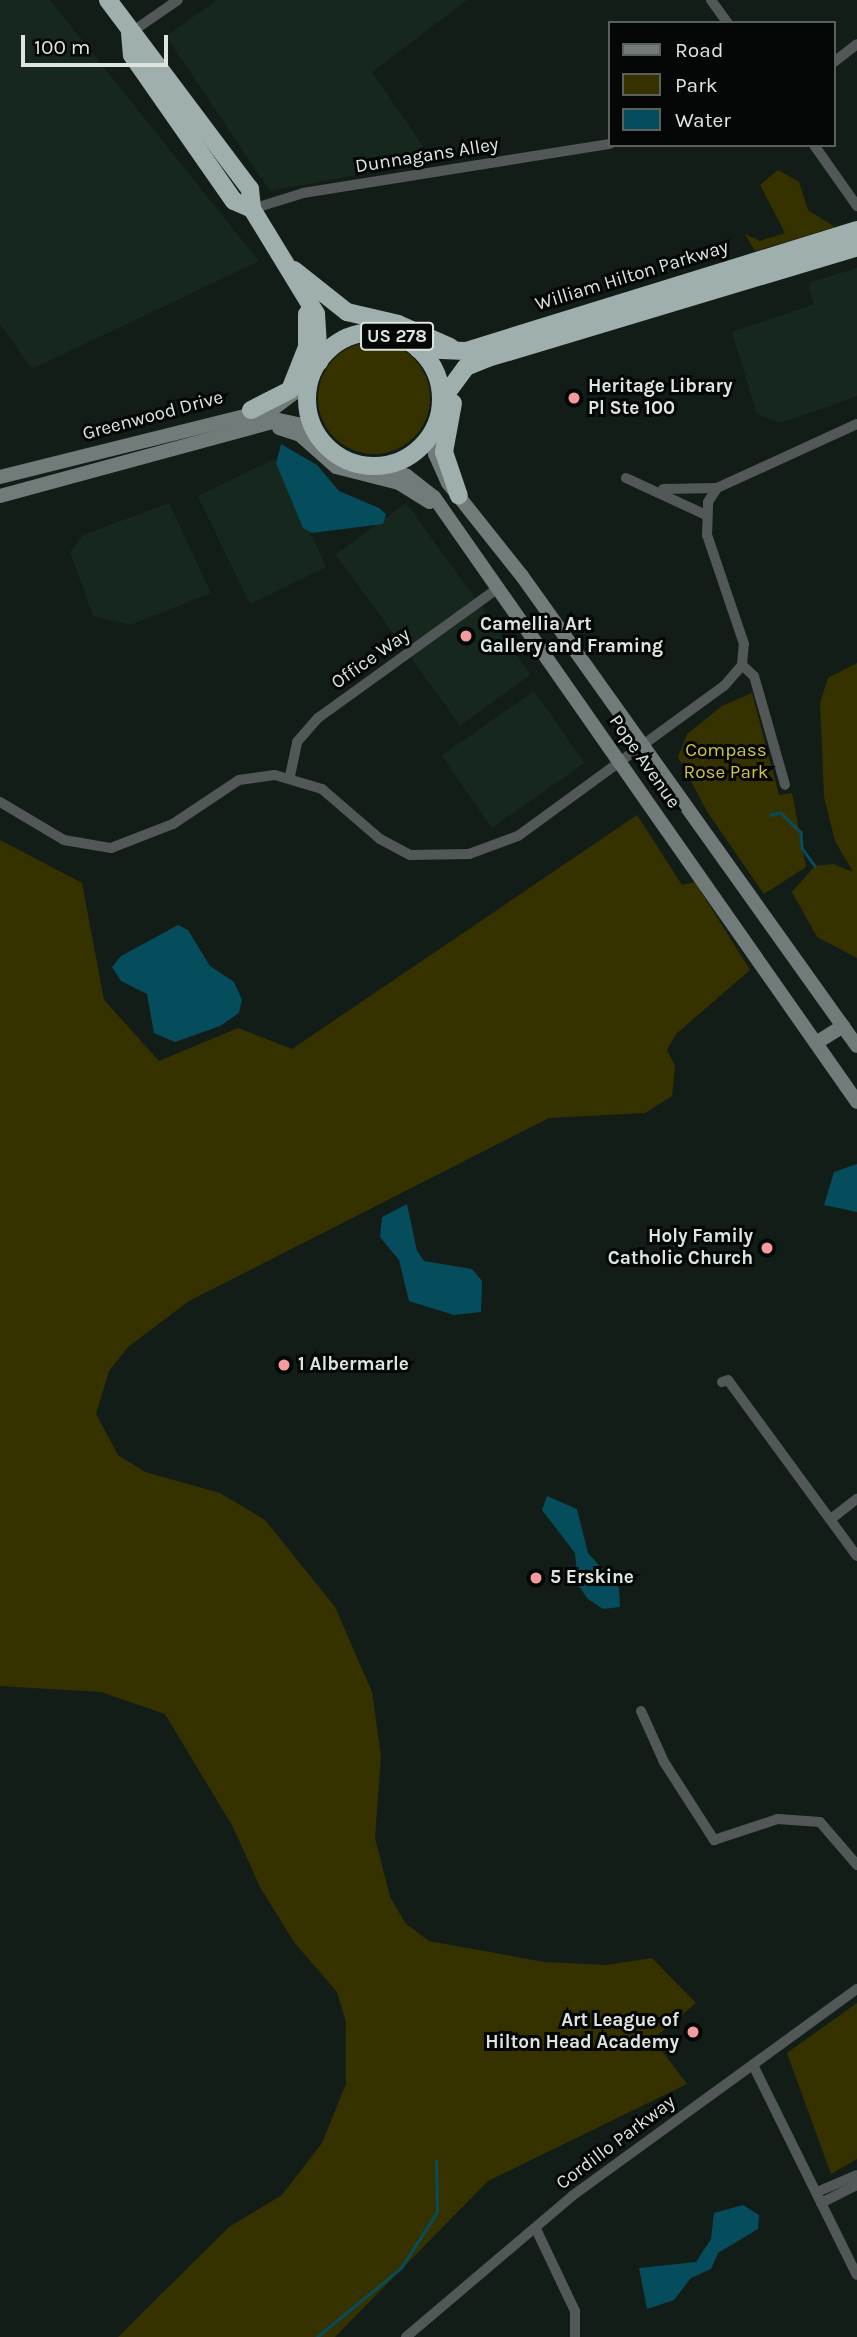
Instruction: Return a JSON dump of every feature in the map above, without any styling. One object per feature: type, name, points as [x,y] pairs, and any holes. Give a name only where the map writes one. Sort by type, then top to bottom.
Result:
[{"type":"highway","name":"US 278","points":[[108,0],[130,33],[147,45],[250,190],[252,209],[291,268],[316,314],[319,362]]},
{"type":"highway","name":"William Hilton Parkway","points":[[418,349],[453,354],[857,230]]},
{"type":"highway","name":"William Hilton Parkway","points":[[441,401],[466,367],[857,247]]},
{"type":"highway","name":"US 278","points":[[291,268],[333,314],[418,349],[438,378],[441,401],[435,427],[414,453],[380,465]]},
{"type":"highway","points":[[291,268],[355,316],[398,324],[447,346],[492,341]]},
{"type":"highway","points":[[250,419],[285,396],[304,359],[308,319],[291,268]]},
{"type":"highway","name":"US 278","points":[[309,382],[319,362],[346,339],[381,332]]},
{"type":"highway","points":[[459,496],[444,452],[458,387],[471,370],[513,352]]},
{"type":"highway","points":[[309,382],[313,427],[341,456],[380,465]]},
{"type":"main road","name":"Greenwood Drive","points":[[0,496],[250,419],[284,405],[309,382]]},
{"type":"main road","name":"Greenwood Drive","points":[[0,477],[250,419],[286,420],[313,427]]},
{"type":"main road","points":[[250,419],[295,431],[336,467],[399,483],[445,516]]},
{"type":"main road","name":"Pope Avenue","points":[[435,427],[440,470],[644,746],[857,1046]]},
{"type":"main road","name":"Pope Avenue","points":[[380,465],[422,485],[498,588],[857,1102]]},
{"type":"main road","points":[[816,1043],[843,1026]]},
{"type":"street","points":[[130,33],[178,0]]},
{"type":"street","points":[[711,0],[726,21]]},
{"type":"street","points":[[836,61],[857,44]]},
{"type":"street","name":"Dunnagans Alley","points":[[252,209],[303,193],[608,144]]},
{"type":"street","points":[[816,149],[857,206]]},
{"type":"street","points":[[662,489],[717,488],[857,424]]},
{"type":"street","points":[[626,478],[662,489],[706,515]]},
{"type":"street","points":[[0,802],[64,840],[111,848],[173,824],[239,780],[290,776],[322,789],[396,850],[428,857],[486,850],[518,836],[622,764],[724,686],[743,665],[744,644],[706,515],[717,488]]},
{"type":"street","name":"Office Way","points":[[290,776],[297,742],[317,718],[498,588]]},
{"type":"street","points":[[743,665],[754,676],[785,785]]},
{"type":"street","points":[[722,1382],[728,1380],[758,1429],[831,1519],[857,1556]]},
{"type":"street","points":[[831,1519],[857,1500]]},
{"type":"street","points":[[641,1711],[664,1762],[714,1840],[778,1819],[820,1822],[857,1865]]},
{"type":"street","name":"Cordillo Parkway","points":[[406,2337],[572,2196],[857,1989]]},
{"type":"street","points":[[753,2065],[857,2276]]},
{"type":"street","points":[[817,2192],[857,2175]]},
{"type":"street","points":[[821,2203],[857,2185]]},
{"type":"street","points":[[536,2229],[575,2311],[575,2337]]},
{"type":"shaded area","points":[[0,0],[50,0],[259,261],[32,369],[0,324]]},
{"type":"shaded area","points":[[217,0],[467,0],[372,72],[433,161],[270,191],[166,36]]},
{"type":"shaded area","points":[[857,268],[857,396],[781,423],[757,414],[732,332],[814,304],[808,283]]},
{"type":"shaded area","points":[[274,459],[327,567],[250,604],[198,496]]},
{"type":"shaded area","points":[[169,503],[211,593],[130,625],[93,616],[70,552],[83,535]]},
{"type":"shaded area","points":[[406,503],[531,675],[460,726],[336,554]]},
{"type":"shaded area","points":[[534,691],[584,763],[492,828],[441,756]]},
{"type":"green space","points":[[778,170],[799,182],[808,210],[835,227],[755,251],[745,234],[760,241],[785,233],[760,185]]},
{"type":"green space","points":[[374,342],[395,346],[414,358],[426,377],[430,398],[426,419],[414,438],[395,450],[374,454],[353,450],[334,438],[322,419],[318,398],[322,377],[334,358],[353,346]]},
{"type":"green space","points":[[857,663],[857,958],[817,937],[792,892],[815,866],[833,864],[853,872],[835,841],[824,797],[820,703],[828,678]]},
{"type":"green space","name":"Compass Rose Park","points":[[752,693],[779,795],[792,793],[806,867],[764,894],[708,813],[678,757],[687,734],[722,706]]},
{"type":"green space","points":[[637,815],[682,885],[695,882],[750,970],[676,1034],[667,1050],[675,1066],[672,1096],[645,1113],[549,1118],[189,1301],[128,1347],[109,1371],[96,1414],[118,1455],[145,1472],[220,1493],[265,1520],[335,1607],[372,1692],[381,1756],[375,1838],[390,1897],[406,1924],[429,1941],[544,1962],[607,1965],[652,1958],[696,2003],[653,2039],[687,2084],[488,2181],[335,2337],[118,2337],[229,2227],[282,2195],[322,2143],[346,2084],[346,2022],[337,1992],[294,1942],[260,1887],[233,1827],[165,1714],[101,1692],[0,1686],[0,840],[82,883],[104,1000],[159,1061],[238,1028],[292,1049]]},
{"type":"green space","points":[[857,2003],[857,2159],[831,2174],[787,2053]]},
{"type":"water","points":[[281,444],[317,465],[339,491],[379,508],[386,514],[383,524],[312,533],[303,528],[276,463]]},
{"type":"water","points":[[178,925],[188,930],[210,966],[234,982],[242,1000],[239,1013],[220,1026],[175,1042],[154,1033],[147,994],[121,981],[112,967],[121,956]]},
{"type":"water","points":[[857,1164],[857,1212],[824,1205],[834,1172]]},
{"type":"water","points":[[407,1204],[417,1251],[424,1261],[472,1269],[482,1281],[481,1312],[454,1315],[409,1301],[399,1260],[380,1237],[382,1217]]},
{"type":"water","points":[[547,1496],[577,1509],[588,1553],[619,1588],[620,1607],[603,1609],[588,1599],[578,1585],[575,1553],[542,1510]]},
{"type":"water","points":[[743,2205],[759,2215],[758,2229],[718,2253],[711,2269],[691,2278],[674,2300],[647,2309],[639,2268],[696,2262],[711,2239],[714,2213]]},
{"type":"waterway","points":[[770,815],[780,812],[801,832],[802,848],[815,866]]},
{"type":"waterway","points":[[317,2337],[401,2268],[437,2212],[436,2161]]},
{"type":"place","name":"Heritage Library Pl Ste 100","points":[[574,398]]},
{"type":"place","name":"Camellia Art Gallery and Framing","points":[[466,636]]},
{"type":"place","name":"Holy Family Catholic Church","points":[[767,1248]]},
{"type":"place","name":"1 Albermarle","points":[[284,1365]]},
{"type":"place","name":"5 Erskine","points":[[536,1578]]},
{"type":"place","name":"Art League of Hilton Head Academy","points":[[693,2032]]}]
